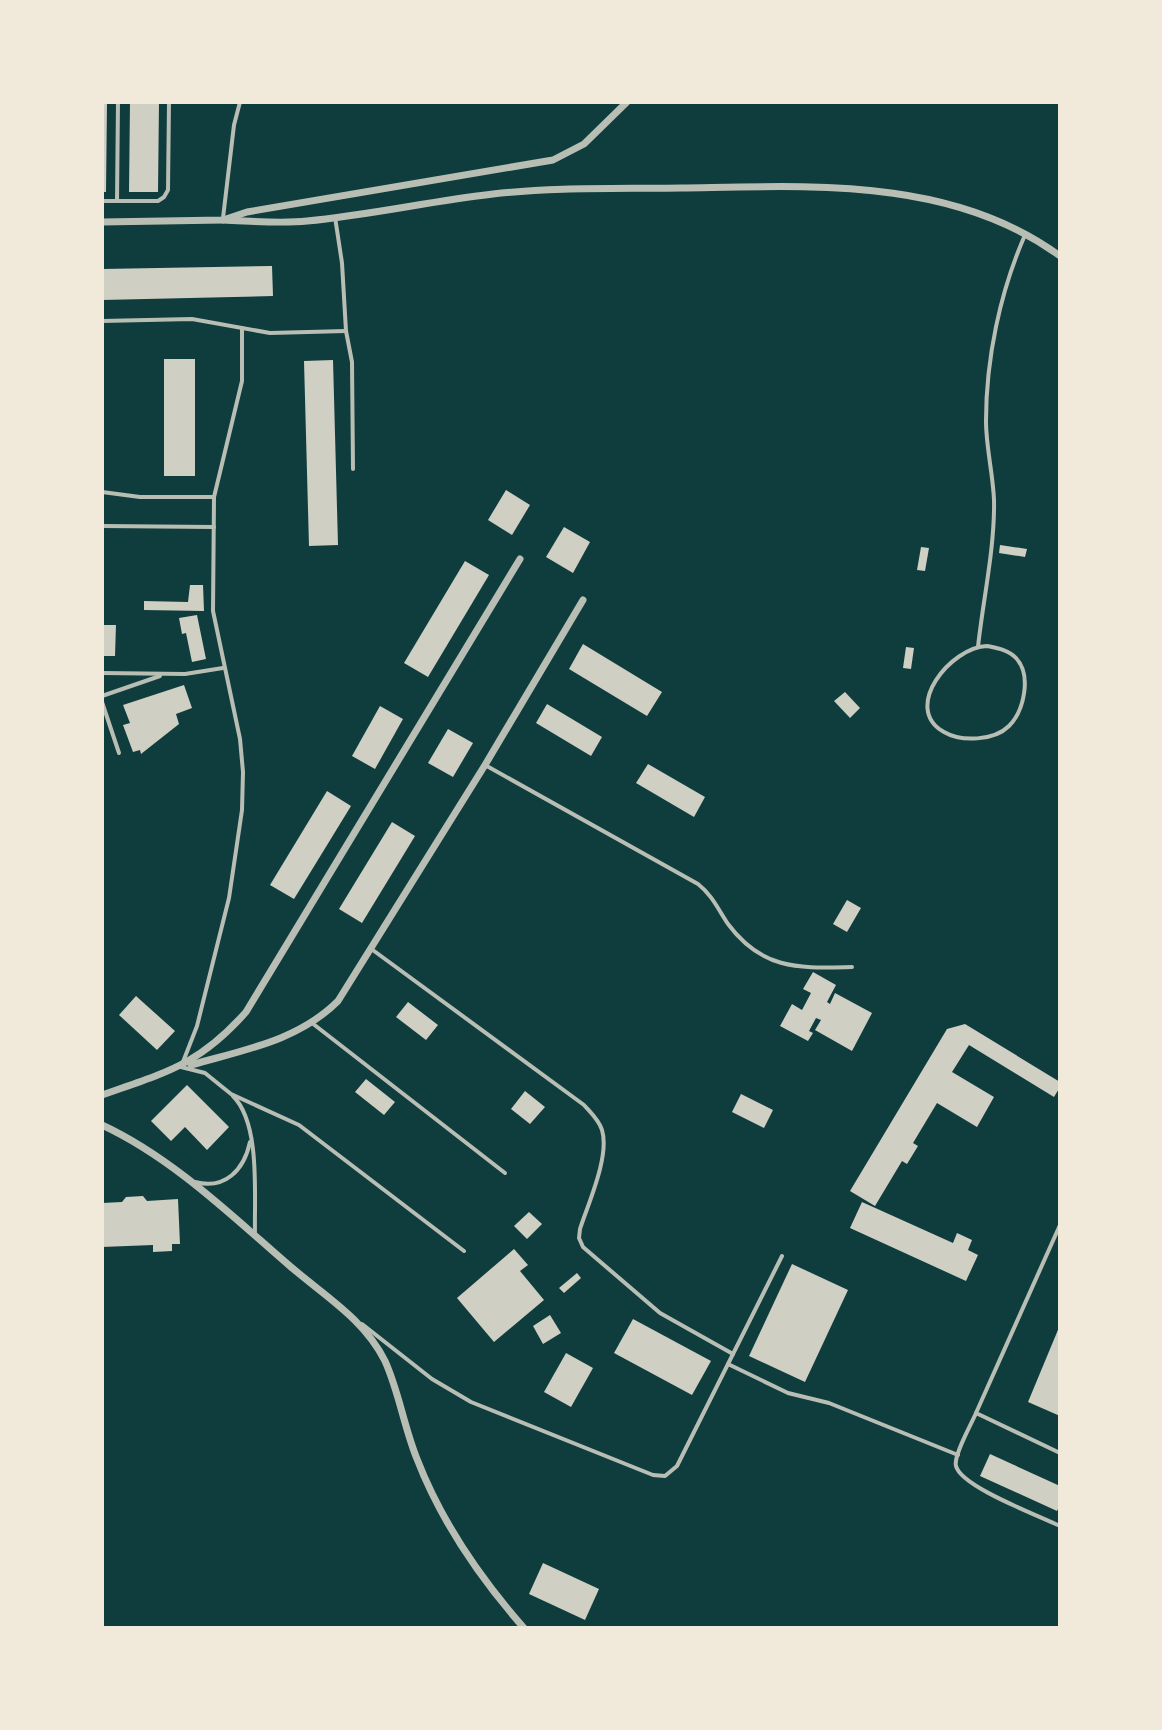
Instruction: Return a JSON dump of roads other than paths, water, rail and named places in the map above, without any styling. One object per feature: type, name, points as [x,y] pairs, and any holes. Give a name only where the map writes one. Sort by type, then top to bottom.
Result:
[{"type":"street","points":[[223,220],[247,212],[553,160],[584,144],[627,102]]},
{"type":"street","points":[[102,222],[288,222],[469,197],[545,190],[805,186],[871,190],[937,202],[999,220],[1060,256]]},
{"type":"street","points":[[181,1067],[212,1047],[246,1012],[520,559]]},
{"type":"street","points":[[102,1095],[181,1067],[293,1034],[338,1001],[583,600]]},
{"type":"street","points":[[102,1125],[185,1178],[353,1318],[384,1360],[416,1457],[443,1514],[483,1577],[524,1628]]},
{"type":"lane","points":[[117,201],[118,102]]},
{"type":"lane","points":[[102,201],[158,201],[164,197],[168,190],[169,102]]},
{"type":"lane","points":[[223,220],[234,125],[240,102]]},
{"type":"lane","points":[[335,217],[352,362],[353,469]]},
{"type":"lane","points":[[978,647],[994,500],[986,424],[987,389],[1002,304],[1014,261],[1026,234]]},
{"type":"lane","points":[[102,321],[192,319],[270,333],[346,331]]},
{"type":"lane","points":[[242,328],[242,381],[214,497],[214,617],[242,757],[240,831],[229,898],[201,1012],[181,1067],[205,1073],[231,1094],[246,1112],[251,1135],[256,1236]]},
{"type":"lane","points":[[102,492],[140,497],[214,497]]},
{"type":"lane","points":[[102,526],[214,527]]},
{"type":"lane","points":[[978,647],[998,648],[1016,658],[1024,675],[1022,701],[1009,726],[999,733],[973,738],[946,734],[930,719],[930,692],[945,666],[978,647]]},
{"type":"lane","points":[[102,673],[193,673],[224,667]]},
{"type":"lane","points":[[119,753],[102,699],[166,674]]},
{"type":"lane","points":[[485,765],[698,884],[710,894],[738,936],[773,961],[801,968],[852,967]]},
{"type":"lane","points":[[370,948],[584,1105],[596,1118],[603,1132],[604,1146],[580,1229],[579,1238],[583,1247],[660,1313],[733,1354]]},
{"type":"lane","points":[[312,1023],[505,1173]]},
{"type":"lane","points":[[231,1094],[299,1125],[464,1251]]},
{"type":"lane","points":[[185,1178],[208,1185],[229,1179],[242,1163],[251,1135]]},
{"type":"lane","points":[[1060,1225],[976,1413],[956,1466],[972,1484],[1060,1526]]},
{"type":"lane","points":[[353,1318],[432,1379],[471,1402],[659,1477],[671,1473],[677,1466],[782,1256]]},
{"type":"lane","points":[[728,1364],[788,1393],[829,1403],[958,1455]]},
{"type":"lane","points":[[976,1413],[1060,1453]]}]
